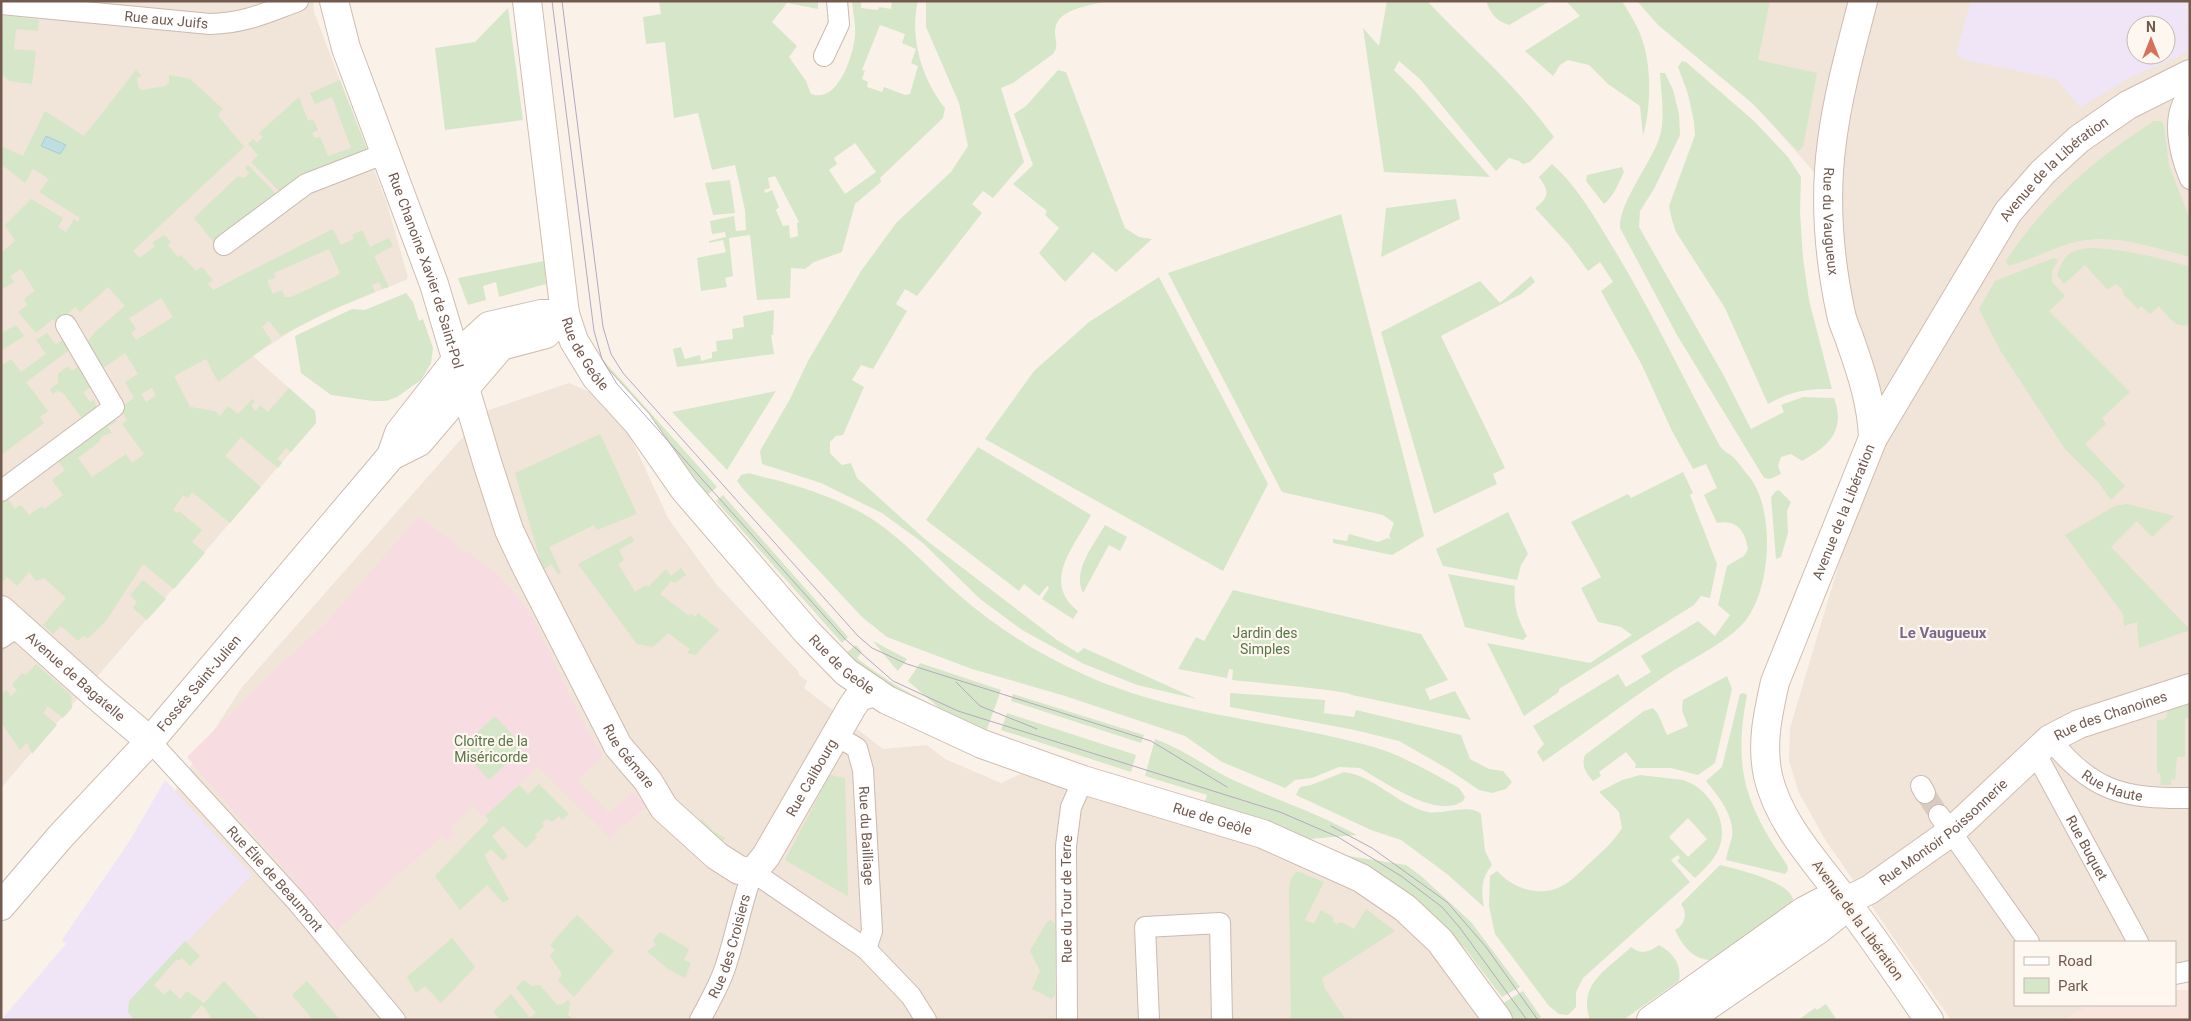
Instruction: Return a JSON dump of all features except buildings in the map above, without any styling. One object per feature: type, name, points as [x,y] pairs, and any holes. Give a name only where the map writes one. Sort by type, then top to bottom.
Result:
[{"type":"main road","name":"Rue Chanoine Xavier de Saint-Pol","points":[[334,1],[346,48],[434,284],[466,387]]},
{"type":"main road","name":"Rue de Geôle","points":[[527,1],[565,314],[574,341],[596,377],[638,422],[684,489],[807,632],[846,672],[875,692],[955,733],[1083,780],[1263,834],[1361,878],[1405,908],[1440,941],[1498,1020]]},
{"type":"main road","name":"Rue du Vaugueux","points":[[1863,1],[1837,115],[1828,189],[1831,258],[1841,317],[1866,393],[1872,417],[1873,438]]},
{"type":"main road","name":"Avenue de la Libération","points":[[1929,1020],[1846,901],[1795,833],[1776,800],[1768,775],[1764,740],[1775,682],[1873,438],[2008,212],[2062,153],[2128,105],[2190,74]]},
{"type":"main road","name":"Fossés Saint-Julien","points":[[1,906],[60,837],[150,742],[390,456],[399,433],[468,345],[489,326],[541,314],[565,314]]},
{"type":"main road","name":"Fossés Saint-Julien","points":[[390,456],[419,442],[501,346],[546,334],[565,314]]},
{"type":"main road","name":"Rue Gémare","points":[[466,387],[477,429],[509,530],[575,666],[618,746],[648,781],[664,808],[717,856],[738,870],[753,872]]},
{"type":"main road","points":[[435,423],[466,422],[477,429]]},
{"type":"main road","name":"Avenue de Bagatelle","points":[[7,625],[150,742]]},
{"type":"main road","name":"Rue des Chanoines","points":[[2043,746],[2079,724],[2190,688]]},
{"type":"main road","name":"Rue Calibourg","points":[[753,872],[766,856],[852,707],[859,697],[875,692]]},
{"type":"main road","name":"Rue Montoir Poissonnerie","points":[[1650,1020],[1804,911],[1821,902],[1846,901],[1869,890],[1945,824],[2043,746]]},
{"type":"main road","name":"Rue Montoir Poissonnerie","points":[[1687,1020],[1818,930],[1838,914],[1846,901]]},
{"type":"street","name":"Rue aux Juifs","points":[[1,4],[210,24],[236,23],[255,18],[298,1]]},
{"type":"street","points":[[824,56],[838,24],[837,1]]},
{"type":"street","points":[[2128,105],[2162,98],[2185,101],[2179,143],[2190,179]]},
{"type":"street","points":[[224,246],[306,184],[386,152]]},
{"type":"street","points":[[1,491],[114,407],[66,325]]},
{"type":"street","points":[[846,672],[853,693],[852,707]]},
{"type":"street","name":"Rue du Bailliage","points":[[835,735],[857,748],[863,770],[872,931],[866,949]]},
{"type":"street","name":"Rue Élie de Beaumont","points":[[150,742],[298,903],[394,1020]]},
{"type":"street","name":"Rue Haute","points":[[2043,746],[2079,768],[2096,782],[2117,793],[2153,798],[2190,798]]},
{"type":"street","name":"Rue Buquet","points":[[2043,746],[2138,941]]},
{"type":"street","name":"Rue du Tour de Terre","points":[[1067,1020],[1066,846],[1071,807],[1083,780]]},
{"type":"street","points":[[1945,824],[2028,941]]},
{"type":"street","name":"Rue Gémare","points":[[753,872],[866,949],[911,996],[926,1020]]},
{"type":"street","name":"Rue des Croisiers","points":[[700,1020],[725,969],[738,924],[742,901],[753,872]]},
{"type":"street","points":[[1149,1020],[1145,927],[1220,923],[1222,1020]]},
{"type":"street","points":[[2176,974],[2190,971]]},
{"type":"shaded area","points":[[1,1],[313,1],[314,12],[386,201],[408,277],[406,280],[343,305],[296,328],[253,356],[315,411],[316,423],[1,788]]},
{"type":"shaded area","points":[[1644,1],[2190,1],[2190,965],[2176,970],[2176,941],[2014,941],[2014,1006],[2092,1006],[2064,1020],[1951,1020],[1826,841],[1799,793],[1789,761],[1790,728],[1868,466],[1835,196],[1731,78]]},
{"type":"shaded area","points":[[1971,1],[2187,1],[2188,52],[2176,57],[2176,15],[2126,15],[2126,65],[2158,65],[2131,77],[2080,107],[2056,79],[1965,60],[1956,54]]},
{"type":"shaded area","points":[[569,383],[615,403],[668,518],[717,585],[799,672],[798,674],[807,681],[804,688],[883,749],[927,745],[945,759],[1001,783],[1049,761],[1356,868],[1506,1020],[15,1020],[70,953],[242,687],[486,411]]},
{"type":"shaded area","points":[[419,516],[501,577],[531,614],[580,717],[603,756],[577,780],[609,813],[632,792],[647,806],[610,838],[538,767],[483,817],[473,806],[451,828],[456,834],[448,842],[441,837],[337,930],[187,757],[279,666],[325,624]]},
{"type":"shaded area","points":[[165,780],[252,875],[129,1001],[128,1012],[134,1020],[1,1020],[66,944],[62,940],[129,842]]},
{"type":"shaded area","points":[[2176,990],[2190,990],[2190,1020],[2063,1020],[2089,1006],[2176,1006]]},
{"type":"green space","points":[[659,1],[818,1],[818,9],[787,3],[772,22],[797,46],[789,57],[806,81],[811,94],[821,95],[829,92],[836,85],[851,55],[855,32],[852,1],[861,1],[861,8],[878,10],[879,7],[891,9],[892,1],[918,1],[915,29],[917,43],[924,71],[937,97],[945,108],[943,118],[880,178],[881,182],[855,204],[842,252],[814,262],[805,269],[791,268],[790,298],[757,300],[750,235],[729,238],[733,276],[725,278],[727,287],[701,291],[697,258],[726,252],[723,240],[709,243],[709,241],[726,237],[725,232],[712,234],[710,221],[734,216],[736,231],[746,230],[745,210],[735,165],[712,170],[698,113],[674,118],[665,42],[646,44],[643,17],[661,14]],"holes":[[[880,25],[905,34],[902,43],[916,49],[911,63],[918,66],[910,94],[905,95],[884,87],[882,92],[867,87],[868,82],[862,79],[865,71],[862,70]],[[855,143],[876,172],[845,194],[829,170],[837,164],[834,158]],[[775,176],[799,222],[797,223],[798,236],[790,238],[789,225],[783,226],[776,210],[779,207],[772,190],[766,193],[764,190],[770,188],[768,178]]]},
{"type":"green space","points":[[926,1],[1107,1],[1075,9],[1061,17],[1055,31],[1056,46],[1053,54],[1013,83],[1001,88],[1024,162],[993,198],[983,191],[972,204],[982,213],[917,296],[905,289],[896,304],[907,311],[873,369],[861,365],[852,380],[864,387],[843,435],[836,436],[830,442],[830,453],[842,465],[851,463],[857,478],[926,540],[1057,640],[1078,653],[1084,648],[1197,699],[1137,685],[1084,664],[1022,630],[980,599],[923,543],[882,513],[821,483],[762,464],[760,451],[790,399],[808,361],[861,271],[897,222],[951,172],[968,146],[959,103],[926,27]]},
{"type":"green space","points":[[1387,1],[1427,1],[1509,83],[1554,137],[1530,162],[1523,164],[1509,158],[1496,171],[1420,79],[1399,61],[1394,70],[1415,91],[1490,177],[1384,172],[1363,28],[1379,46]]},
{"type":"green space","points":[[1486,1],[1550,1],[1509,25],[1494,16]]},
{"type":"green space","points":[[1566,1],[1622,1],[1633,20],[1645,50],[1649,75],[1648,113],[1643,136],[1640,106],[1608,84],[1589,65],[1568,60],[1560,65],[1553,76],[1525,51],[1580,16]]},
{"type":"green space","points":[[1637,1],[1770,1],[1758,60],[1817,73],[1803,147],[1798,151],[1752,103],[1658,25]]},
{"type":"green space","points":[[508,8],[523,120],[445,130],[435,48],[475,42]]},
{"type":"green space","points":[[3,15],[39,20],[38,31],[16,29],[14,49],[36,51],[32,84],[9,81],[1,73]]},
{"type":"green space","points":[[1682,61],[1686,62],[1754,121],[1788,157],[1801,177],[1800,212],[1803,258],[1809,300],[1832,389],[1799,392],[1784,396],[1768,404],[1725,308],[1676,232],[1669,206],[1695,135],[1688,94],[1678,67]]},
{"type":"green space","points":[[136,70],[142,76],[137,78],[138,86],[141,90],[166,86],[169,82],[169,75],[190,79],[223,109],[218,114],[220,118],[244,147],[133,251],[140,258],[155,246],[152,243],[164,235],[171,242],[168,245],[178,257],[181,255],[196,271],[202,267],[213,280],[208,284],[213,290],[333,229],[341,245],[354,239],[352,235],[362,230],[370,247],[389,238],[393,246],[374,256],[389,287],[382,289],[379,282],[372,285],[375,292],[325,313],[281,336],[269,321],[262,327],[272,342],[218,382],[206,359],[174,376],[190,407],[215,411],[220,416],[228,406],[238,414],[252,399],[255,401],[251,406],[256,411],[260,405],[268,412],[289,388],[315,411],[316,423],[291,452],[286,448],[277,459],[282,463],[278,468],[241,437],[225,456],[261,487],[230,523],[192,492],[188,498],[183,495],[173,510],[177,513],[179,511],[202,530],[192,542],[205,553],[174,589],[143,564],[106,621],[88,638],[83,636],[78,641],[61,626],[53,634],[43,625],[66,598],[44,578],[36,581],[29,572],[17,586],[7,577],[1,583],[1,495],[7,498],[15,509],[21,505],[29,515],[42,506],[44,509],[63,495],[52,480],[65,470],[54,456],[111,418],[117,421],[108,427],[112,433],[102,436],[99,442],[78,458],[92,477],[126,454],[132,463],[144,454],[122,424],[127,420],[120,408],[134,398],[125,382],[138,374],[125,353],[97,372],[82,348],[96,331],[125,306],[108,287],[80,312],[75,307],[56,325],[53,319],[36,333],[18,312],[27,305],[24,299],[35,291],[21,269],[10,276],[14,282],[1,290],[1,253],[15,241],[5,225],[31,199],[63,218],[58,227],[66,232],[74,219],[78,222],[80,218],[39,192],[49,179],[33,169],[25,183],[1,164],[3,147],[23,156],[45,111],[84,136]],"holes":[[[329,249],[340,273],[337,276],[291,297],[285,297],[282,290],[273,294],[267,281],[276,277],[274,273]],[[161,298],[173,317],[136,340],[131,333],[136,329],[129,318]],[[152,388],[156,396],[146,402],[141,394]]]},
{"type":"green space","points":[[1058,70],[1066,72],[1125,228],[1139,237],[1152,239],[1116,272],[1093,252],[1065,282],[1039,253],[1059,228],[1045,215],[1047,211],[1013,184],[1033,165],[1014,114],[1026,106]]},
{"type":"green space","points":[[1660,73],[1665,73],[1673,90],[1679,114],[1680,135],[1654,189],[1640,211],[1639,227],[1724,376],[1751,429],[1784,412],[1781,405],[1803,397],[1834,398],[1838,420],[1833,436],[1820,449],[1802,461],[1791,454],[1781,457],[1778,466],[1781,474],[1770,479],[1764,478],[1677,335],[1620,228],[1624,208],[1629,196],[1659,139],[1662,123]]},
{"type":"green space","points":[[340,80],[369,154],[282,194],[251,162],[258,155],[248,144],[253,139],[257,143],[263,137],[259,133],[299,97],[308,121],[313,119],[318,130],[312,133],[314,138],[320,137],[328,156],[351,148],[332,97],[315,104],[310,93]]},
{"type":"green space","points":[[2154,121],[2161,121],[2164,125],[2169,165],[2190,220],[2190,257],[2135,243],[2094,239],[2071,243],[2008,266],[2006,261],[2037,219],[2072,183],[2112,150]]},
{"type":"green space","points":[[1552,164],[1562,173],[1579,195],[1617,254],[1644,301],[1720,446],[1734,458],[1751,479],[1759,493],[1767,530],[1767,550],[1761,589],[1754,606],[1746,620],[1731,635],[1668,674],[1543,762],[1537,752],[1544,744],[1533,726],[1618,674],[1626,687],[1651,672],[1641,656],[1698,621],[1715,636],[1730,615],[1718,605],[1727,566],[1744,556],[1748,549],[1745,537],[1739,528],[1730,523],[1717,523],[1704,495],[1717,488],[1706,464],[1693,469],[1671,429],[1642,365],[1601,291],[1613,282],[1600,262],[1588,271],[1569,245],[1535,208],[1543,201],[1546,194],[1545,187],[1539,177]]},
{"type":"green space","points":[[248,165],[279,197],[215,244],[194,218],[238,176],[245,178],[249,173],[245,168]]},
{"type":"green space","points":[[1622,167],[1624,172],[1618,185],[1604,204],[1586,181],[1587,175]]},
{"type":"green space","points":[[730,180],[735,213],[713,215],[705,183]]},
{"type":"green space","points":[[1456,199],[1460,219],[1381,257],[1386,208]]},
{"type":"green space","points":[[1341,214],[1424,536],[1392,555],[1333,543],[1333,539],[1347,541],[1349,534],[1378,542],[1388,538],[1391,540],[1389,536],[1394,523],[1383,515],[1282,492],[1168,273]]},
{"type":"green space","points":[[2089,248],[2140,254],[2190,267],[2190,325],[2185,326],[2176,323],[2159,306],[2150,314],[2141,306],[2138,309],[2124,295],[2122,288],[2115,284],[2108,290],[2085,265],[2064,284],[2057,275],[2062,262],[2072,252]]},
{"type":"green space","points":[[2054,258],[2058,260],[2052,271],[2052,282],[2065,296],[2049,311],[2130,392],[2102,418],[2106,424],[2085,444],[2125,486],[2111,500],[2099,483],[2065,449],[2000,350],[1979,309],[1995,281]]},
{"type":"green space","points":[[544,261],[546,284],[499,297],[496,282],[483,286],[486,300],[468,305],[458,278]]},
{"type":"green space","points":[[1531,276],[1535,282],[1521,294],[1441,336],[1505,468],[1493,474],[1497,484],[1434,514],[1381,332],[1480,281],[1500,303]]},
{"type":"green space","points":[[1159,277],[1268,484],[1223,571],[985,439],[1034,371],[1089,322]]},
{"type":"green space","points":[[406,293],[413,302],[419,321],[423,319],[433,348],[431,363],[421,380],[397,397],[386,401],[373,401],[331,395],[301,373],[295,336],[352,309],[365,310]]},
{"type":"green space","points":[[774,310],[773,335],[771,335],[774,354],[677,367],[673,349],[681,347],[685,359],[700,355],[701,361],[712,358],[712,352],[717,351],[716,341],[733,339],[732,329],[744,327],[743,316]]},
{"type":"green space","points":[[16,325],[24,336],[1,351],[1,333]]},
{"type":"green space","points":[[47,333],[56,345],[66,337],[72,348],[26,382],[48,411],[40,417],[44,423],[1,455],[1,366],[11,359],[21,372],[46,354],[36,340]]},
{"type":"green space","points":[[594,350],[717,487],[700,501],[622,395]]},
{"type":"green space","points":[[82,364],[95,384],[83,392],[90,402],[94,400],[97,408],[85,422],[63,393],[57,391],[53,394],[50,389],[58,383],[58,374],[68,366],[72,371]]},
{"type":"green space","points":[[776,391],[727,470],[672,412]]},
{"type":"green space","points":[[600,434],[637,514],[597,530],[594,525],[549,547],[561,573],[558,574],[551,564],[543,570],[515,473]]},
{"type":"green space","points":[[978,447],[1091,515],[1064,564],[1061,576],[1062,588],[1067,600],[1078,611],[1073,619],[1042,599],[1049,588],[1047,586],[1039,596],[1024,584],[1019,591],[926,520]]},
{"type":"green space","points":[[1683,472],[1693,493],[1690,495],[1717,564],[1710,598],[1701,596],[1694,605],[1559,689],[1559,692],[1524,716],[1487,643],[1590,663],[1632,635],[1621,627],[1598,622],[1581,588],[1601,577],[1571,522],[1628,494],[1631,498]]},
{"type":"green space","points":[[749,473],[812,491],[851,507],[875,521],[918,556],[948,585],[987,618],[1051,659],[1085,675],[1120,689],[1156,700],[1377,748],[1407,760],[1459,788],[1465,797],[1463,801],[1452,806],[1439,806],[1410,796],[1360,768],[1339,767],[1312,778],[1295,780],[1285,788],[1222,762],[1185,736],[1065,696],[972,669],[887,637],[862,617],[743,489],[737,481],[741,475]]},
{"type":"green space","points":[[1779,490],[1791,502],[1787,511],[1788,533],[1781,557],[1776,559],[1771,497]]},
{"type":"green space","points":[[723,495],[848,637],[842,643],[716,501]]},
{"type":"green space","points":[[2127,504],[2174,516],[2152,537],[2137,521],[2111,547],[2190,630],[2139,648],[2137,622],[2124,626],[2123,614],[2065,535],[2115,506]]},
{"type":"green space","points":[[1508,512],[1528,554],[1521,565],[1517,580],[1443,566],[1436,549]]},
{"type":"green space","points":[[1105,525],[1127,537],[1120,551],[1109,545],[1083,593],[1080,584],[1082,567],[1090,549]]},
{"type":"green space","points":[[631,536],[634,541],[619,550],[624,560],[618,564],[635,592],[646,585],[648,587],[666,569],[671,576],[681,568],[686,575],[675,583],[671,581],[660,594],[689,616],[691,614],[695,617],[698,613],[719,630],[695,655],[687,653],[690,649],[668,633],[653,647],[637,644],[578,564]]},
{"type":"green space","points":[[1448,574],[1515,586],[1517,612],[1527,636],[1523,640],[1465,627]]},
{"type":"green space","points":[[143,580],[166,599],[147,620],[133,608],[137,602],[130,595]]},
{"type":"green space","name":"Jardin des Simples","points":[[1233,590],[1421,634],[1448,680],[1425,689],[1430,700],[1455,691],[1471,720],[1346,693],[1232,680],[1233,670],[1229,669],[1227,678],[1178,669],[1196,637],[1204,641]]},
{"type":"green space","points":[[873,641],[907,659],[898,671],[895,668]]},
{"type":"green space","points":[[856,645],[862,652],[857,658],[876,673],[938,707],[908,681],[920,663],[1001,690],[985,735],[839,659]]},
{"type":"green space","points":[[36,664],[71,695],[72,708],[63,718],[48,706],[43,713],[57,725],[32,754],[27,742],[20,750],[1,722],[1,693],[7,690],[11,697],[17,690],[12,685],[22,673],[26,675]]},
{"type":"green space","points":[[1727,676],[1732,689],[1715,763],[1698,775],[1671,768],[1635,768],[1636,764],[1626,752],[1599,772],[1601,776],[1593,781],[1588,775],[1584,766],[1585,755],[1644,711],[1653,708],[1658,714],[1667,735],[1688,726],[1682,710],[1683,700]]},
{"type":"green space","points":[[1230,693],[1325,700],[1324,713],[1354,717],[1356,710],[1461,735],[1470,759],[1489,769],[1503,771],[1512,782],[1506,789],[1492,793],[1479,790],[1448,769],[1399,741],[1355,730],[1230,707]]},
{"type":"green space","points":[[1744,693],[1747,695],[1741,744],[1742,765],[1746,785],[1761,823],[1787,865],[1788,870],[1785,874],[1726,860],[1732,837],[1731,822],[1725,807],[1706,781],[1722,767],[1740,694]]},
{"type":"green space","points":[[1013,694],[1144,735],[1141,743],[1011,701]]},
{"type":"green space","points":[[2190,700],[2190,718],[2185,718],[2185,757],[2177,757],[2175,780],[2171,779],[2171,785],[2161,785],[2160,773],[2157,773],[2157,720],[2163,720],[2167,717],[2167,708]]},
{"type":"green space","points":[[1007,713],[1136,755],[1131,772],[1001,730]]},
{"type":"green space","name":"Cloître de la Miséricorde","points":[[495,716],[524,747],[489,780],[460,748]]},
{"type":"green space","points":[[1155,739],[1233,780],[1327,820],[1357,835],[1309,839],[1267,823],[1204,804],[1207,795],[1145,776]]},
{"type":"green space","points":[[1344,772],[1366,779],[1406,803],[1428,812],[1470,809],[1481,814],[1485,851],[1492,865],[1488,870],[1483,885],[1484,907],[1447,874],[1401,840],[1371,830],[1296,795],[1300,787],[1311,785]]},
{"type":"green space","points":[[830,775],[845,778],[848,896],[785,860]]},
{"type":"green space","points":[[1640,775],[1683,780],[1692,784],[1709,798],[1715,807],[1722,828],[1722,838],[1712,861],[1695,878],[1677,861],[1680,858],[1678,855],[1671,860],[1690,882],[1583,978],[1576,992],[1576,1007],[1568,1015],[1559,1014],[1549,1006],[1495,934],[1489,906],[1490,876],[1497,871],[1512,883],[1530,890],[1539,891],[1558,888],[1570,881],[1609,845],[1622,828],[1619,812],[1599,792],[1622,780]],"holes":[[[1688,818],[1707,839],[1688,857],[1669,837]]]},
{"type":"green space","points":[[539,784],[569,814],[562,820],[559,816],[552,822],[546,819],[542,824],[544,826],[535,835],[537,837],[526,848],[503,826],[492,836],[508,856],[503,861],[491,849],[484,855],[509,899],[503,903],[487,885],[460,910],[435,876],[489,820],[485,816],[519,785],[528,794]]},
{"type":"green space","points":[[702,819],[713,831],[725,838],[722,843],[698,825]]},
{"type":"green space","points":[[1342,855],[1406,865],[1421,876],[1471,922],[1520,987],[1502,997],[1464,947],[1444,929]]},
{"type":"green space","points":[[1720,865],[1772,881],[1789,893],[1793,899],[1792,904],[1787,908],[1711,960],[1699,957],[1689,951],[1675,930],[1683,922],[1685,915],[1681,904]]},
{"type":"green space","points":[[1296,872],[1324,882],[1305,920],[1314,924],[1321,910],[1325,912],[1324,914],[1326,913],[1333,917],[1333,922],[1337,924],[1341,922],[1354,929],[1366,909],[1395,931],[1322,978],[1325,989],[1346,1020],[1291,1020],[1289,889],[1291,879]]},
{"type":"green space","points":[[577,915],[614,951],[574,997],[558,980],[562,974],[550,956],[555,950],[550,945]]},
{"type":"green space","points":[[1051,920],[1055,924],[1055,995],[1052,999],[1032,989],[1040,971],[1030,951],[1047,922]]},
{"type":"green space","points":[[660,932],[689,949],[684,960],[691,963],[685,978],[668,969],[647,951],[656,945],[653,940]]},
{"type":"green space","points":[[452,938],[475,967],[441,1003],[425,986],[416,993],[407,977]]},
{"type":"green space","points":[[185,941],[200,956],[190,966],[182,958],[179,961],[177,959],[154,985],[164,995],[170,989],[180,999],[187,991],[204,1003],[224,981],[260,1020],[213,1020],[202,1005],[188,1020],[134,1020],[128,1012],[129,1001]]},
{"type":"green space","points":[[1659,945],[1672,955],[1678,964],[1679,981],[1623,1020],[1590,1020],[1587,1007],[1588,996],[1591,987],[1604,970],[1631,947],[1645,952]]},
{"type":"green space","points":[[524,980],[531,986],[540,985],[557,1005],[563,1004],[568,1000],[570,1003],[568,1015],[572,1019],[501,1020],[493,1012],[511,994],[530,1018],[536,1013],[516,988]]},
{"type":"green space","points":[[307,981],[340,1020],[313,1020],[292,995]]},
{"type":"green space","points":[[1523,991],[1541,1017],[1536,1020],[1513,1020],[1502,1004]]},
{"type":"green space","points":[[1826,1004],[1837,1020],[1798,1020],[1815,1008],[1817,1010]]},
{"type":"water","points":[[46,136],[66,145],[60,154],[41,146]]},
{"type":"tunnel","points":[[1925,793],[1939,815]]},
{"type":"tram line","points":[[552,1],[594,331],[602,359],[617,384],[845,639],[893,681],[958,711],[1280,812],[1338,837],[1401,876],[1442,907],[1460,928],[1527,1020]]},
{"type":"tram line","points":[[562,1],[603,327],[611,354],[623,373],[858,636],[872,648],[907,664],[1151,741],[1227,787]]},
{"type":"tram line","points":[[956,682],[980,706],[1037,729]]},
{"type":"tram line","points":[[1331,826],[1372,848],[1447,902],[1486,947],[1538,1020]]},
{"type":"district","name":"Le Vaugueux","points":[[1943,633]]}]
